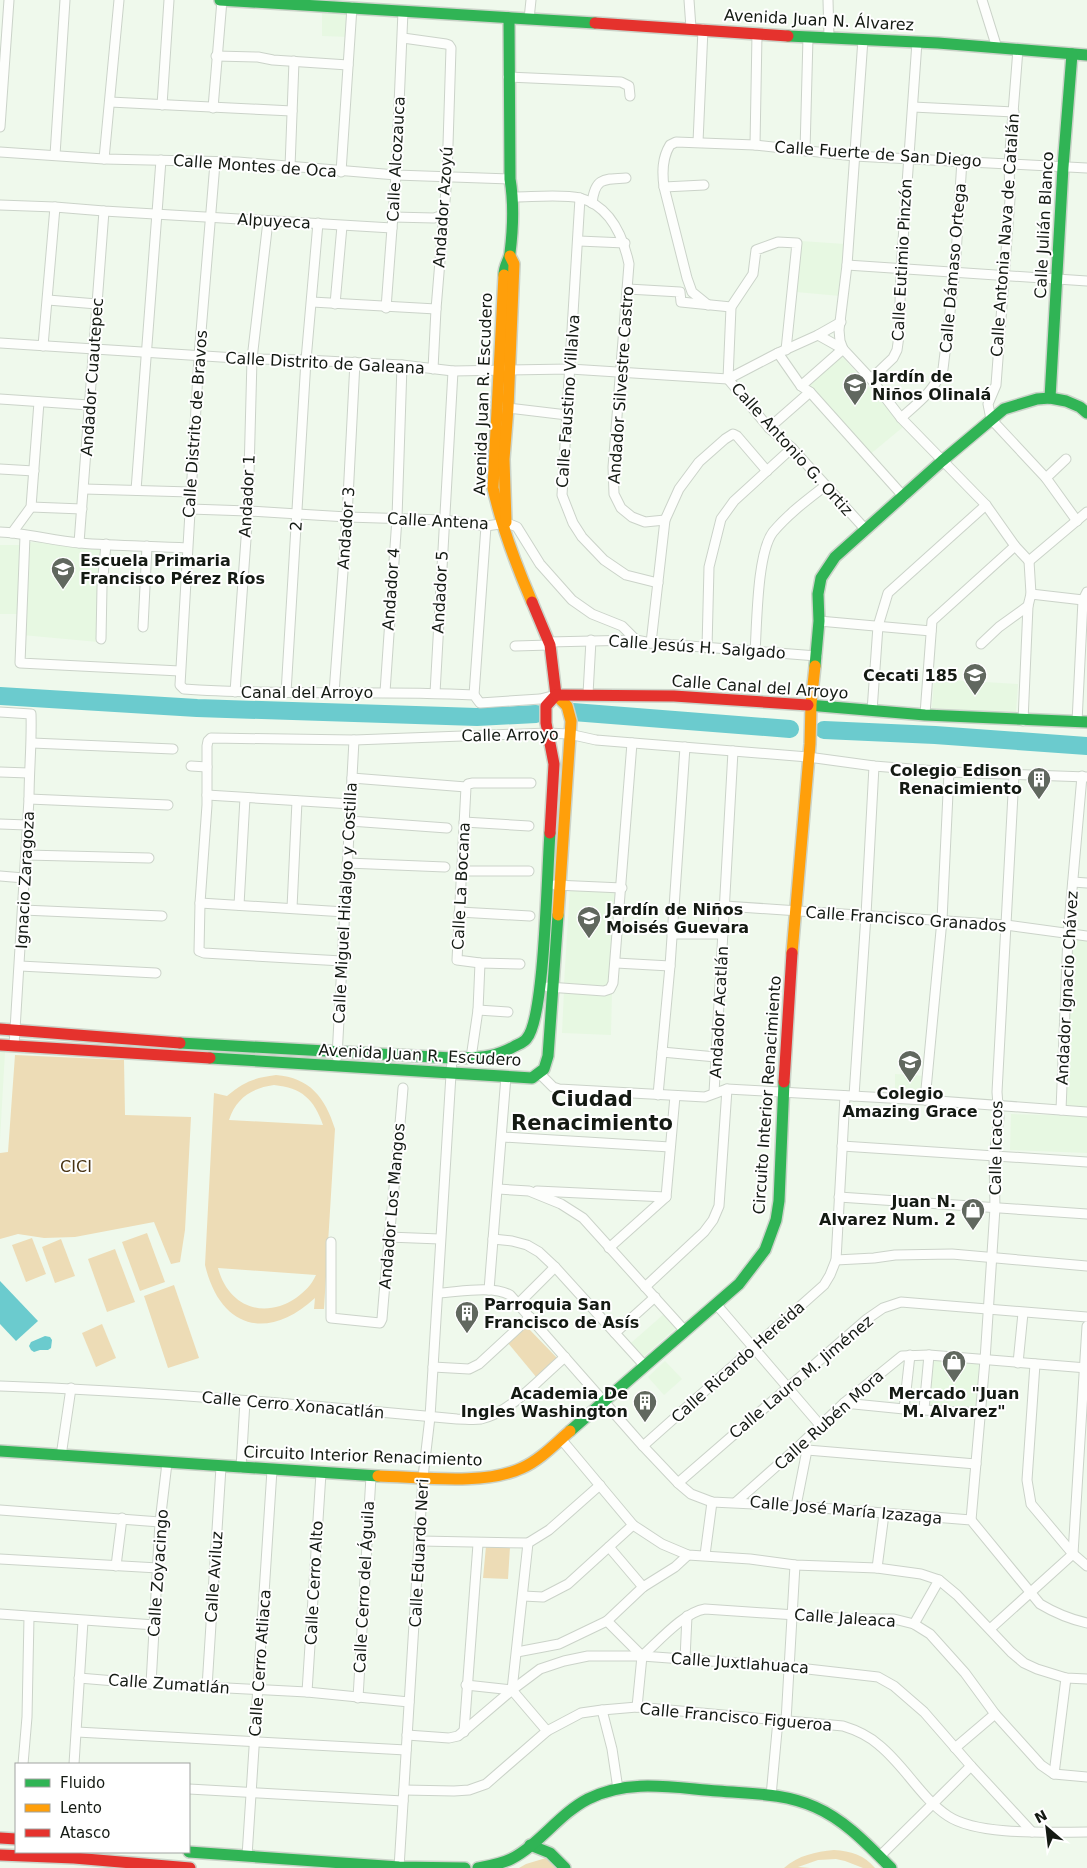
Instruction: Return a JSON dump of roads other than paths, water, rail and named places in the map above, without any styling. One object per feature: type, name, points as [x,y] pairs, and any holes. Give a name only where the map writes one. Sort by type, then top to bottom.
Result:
[{"type":"main road","name":"Avenida Juan N. Álvarez","points":[[221,0],[396,7],[509,18],[917,42],[1087,55]]},
{"type":"main road","name":"Avenida Juan R. Escudero","points":[[505,527],[504,459],[508,408],[505,370],[504,266],[510,256],[513,197],[510,179],[509,18]]},
{"type":"main road","name":"Calle Julián Blanco","points":[[1050,398],[1063,167],[1072,54]]},
{"type":"main road","name":"Avenida Juan R. Escudero","points":[[0,1029],[180,1044],[452,1058],[490,1057],[501,1054],[527,1039],[533,1027],[540,986],[554,764],[548,733],[546,706],[556,695],[549,643],[514,559],[505,527],[495,503],[493,488],[505,370]]},
{"type":"main road","name":"Circuito Interior Renacimiento","points":[[0,1451],[370,1476],[484,1479],[505,1475],[523,1468],[539,1458],[739,1284],[765,1250],[773,1228],[779,1201],[783,1092],[795,911],[812,719],[811,704],[819,621],[818,594],[821,578],[836,557],[942,461],[1004,409],[1037,399],[1050,398],[1066,401],[1080,407],[1087,413]]},
{"type":"main road","name":"Calle Canal del Arroyo","points":[[556,695],[588,694],[811,704],[872,711],[1023,721],[1082,722]]},
{"type":"main road","name":"Avenida Juan R. Escudero","points":[[0,1045],[532,1078],[540,1074],[546,1064],[552,1012],[571,721],[568,705],[556,695]]},
{"type":"main road","points":[[536,1011],[552,1012]]},
{"type":"main road","points":[[527,1039],[549,1045]]},
{"type":"main road","points":[[178,1056],[180,1044]]},
{"type":"main road","points":[[279,1063],[281,1049]]},
{"type":"main road","points":[[478,1868],[496,1865],[512,1859],[563,1816],[588,1799],[618,1788],[639,1786],[662,1786],[771,1796],[801,1801],[836,1818],[853,1830],[891,1868]]},
{"type":"main road","points":[[0,1838],[15,1837]]},
{"type":"main road","points":[[530,1845],[550,1852],[559,1859],[565,1868]]},
{"type":"main road","points":[[190,1852],[399,1867],[465,1868]]},
{"type":"main road","points":[[0,1855],[73,1863],[190,1868]]},
{"type":"street","points":[[0,127],[3,43],[8,0]]},
{"type":"street","points":[[55,155],[65,0]]},
{"type":"street","points":[[104,159],[119,0]]},
{"type":"street","points":[[162,104],[169,0]]},
{"type":"street","points":[[213,108],[221,0]]},
{"type":"street","points":[[529,19],[531,0]]},
{"type":"street","points":[[689,0],[691,28]]},
{"type":"street","points":[[828,0],[829,38]]},
{"type":"street","points":[[982,0],[997,48]]},
{"type":"street","points":[[341,172],[352,6]]},
{"type":"street","name":"Calle Alcozauca","points":[[386,308],[396,176],[403,38],[396,7]]},
{"type":"street","points":[[698,142],[704,30]]},
{"type":"street","points":[[755,145],[757,34]]},
{"type":"street","points":[[805,151],[808,37]]},
{"type":"street","name":"Andador Azoyú","points":[[403,38],[449,45],[450,48],[447,177],[433,369]]},
{"type":"street","points":[[863,39],[840,341],[844,349],[901,418],[986,505],[1015,546],[1029,561],[1031,594],[1028,606],[1023,721]]},
{"type":"street","name":"Calle Eutimio Pinzón","points":[[871,380],[894,358],[899,336],[900,269],[917,42]]},
{"type":"street","name":"Calle Antonia Nava de Catalán","points":[[991,419],[988,404],[996,384],[1010,199],[1009,164],[1018,49]]},
{"type":"street","points":[[216,56],[258,57],[273,60],[348,65]]},
{"type":"street","points":[[290,167],[294,61]]},
{"type":"street","points":[[508,77],[622,82],[629,86],[630,96]]},
{"type":"street","points":[[110,102],[292,111]]},
{"type":"street","points":[[913,107],[1014,112]]},
{"type":"street","name":"Calle Fuerte de San Diego","points":[[664,187],[662,173],[664,157],[670,145],[676,142],[755,145],[854,156],[908,157],[1087,168]]},
{"type":"street","name":"Calle Montes de Oca","points":[[0,152],[104,159],[238,162],[396,176],[510,179]]},
{"type":"street","points":[[136,490],[160,160]]},
{"type":"street","name":"Calle Dámaso Ortega","points":[[901,418],[928,394],[937,383],[943,369],[955,272],[962,160]]},
{"type":"street","name":"Calle Distrito de Bravos","points":[[180,685],[199,356],[215,162]]},
{"type":"street","points":[[513,197],[580,198],[592,203],[594,189],[598,183],[606,179],[626,178]]},
{"type":"street","points":[[704,184],[664,187],[692,292],[708,305]]},
{"type":"street","name":"Calle Faustino Villalva","points":[[580,198],[579,241],[562,495],[573,523],[587,543],[604,560],[626,575],[658,584]]},
{"type":"street","name":"Andador Silvestre Castro","points":[[592,203],[603,211],[618,230],[625,243],[629,264],[613,467],[614,494],[621,508],[632,517],[645,522],[665,520]]},
{"type":"street","name":"Alpuyeca","points":[[0,205],[55,206],[104,212],[392,228]]},
{"type":"street","points":[[43,346],[55,206]]},
{"type":"street","name":"Andador Cuautepec","points":[[79,543],[104,212]]},
{"type":"street","points":[[393,217],[434,218],[443,215]]},
{"type":"street","name":"Andador 1","points":[[235,692],[248,510],[252,359],[268,221]]},
{"type":"street","name":"2","points":[[286,693],[306,360],[318,223]]},
{"type":"street","points":[[335,304],[342,226]]},
{"type":"street","points":[[579,241],[625,243]]},
{"type":"street","points":[[628,290],[680,292],[681,302],[731,307],[753,274],[756,250],[778,242],[797,244],[782,352],[801,386],[810,392],[904,497]]},
{"type":"street","points":[[847,265],[1087,281]]},
{"type":"street","points":[[48,300],[97,304]]},
{"type":"street","points":[[312,302],[436,310]]},
{"type":"street","name":"Calle Antonio G. Ortiz","points":[[731,307],[728,379],[769,428],[792,448],[866,530]]},
{"type":"street","points":[[728,379],[818,336],[841,322]]},
{"type":"street","points":[[818,336],[844,349]]},
{"type":"street","name":"Calle Distrito de Galeana","points":[[0,343],[252,359],[355,362],[453,370],[570,369],[728,379]]},
{"type":"street","points":[[801,386],[844,349]]},
{"type":"street","name":"Andador 3","points":[[334,693],[347,517],[355,362]]},
{"type":"street","name":"Andador 4","points":[[384,692],[397,518],[402,365]]},
{"type":"street","name":"Andador 5","points":[[435,693],[453,370]]},
{"type":"street","points":[[769,428],[810,392]]},
{"type":"street","points":[[0,399],[89,405]]},
{"type":"street","points":[[12,532],[31,507],[39,402]]},
{"type":"street","points":[[508,408],[567,415]]},
{"type":"street","points":[[991,419],[1046,478],[1076,521]]},
{"type":"street","points":[[651,644],[665,520],[679,489],[700,462],[733,434],[737,436],[767,471]]},
{"type":"street","points":[[707,648],[709,567],[721,519],[734,501],[792,448]]},
{"type":"street","points":[[1046,478],[1066,459]]},
{"type":"street","points":[[0,469],[34,471]]},
{"type":"street","points":[[755,652],[764,549],[773,533],[796,508],[825,486]]},
{"type":"street","points":[[84,489],[191,492]]},
{"type":"street","points":[[872,711],[878,626],[888,593],[986,505]]},
{"type":"street","points":[[31,507],[82,509]]},
{"type":"street","name":"Calle Antena","points":[[190,509],[248,510],[347,517],[444,520],[486,526],[517,527],[540,564],[572,600],[592,614],[622,626],[636,640]]},
{"type":"street","points":[[1029,561],[1087,512]]},
{"type":"street","points":[[474,695],[486,526]]},
{"type":"street","points":[[0,532],[12,532],[25,536],[79,543],[187,548]]},
{"type":"street","points":[[25,536],[20,662],[180,671]]},
{"type":"street","points":[[101,639],[102,587],[106,544]]},
{"type":"street","points":[[143,627],[147,546]]},
{"type":"street","points":[[925,714],[932,621],[1015,546]]},
{"type":"street","points":[[1031,594],[1085,596],[1082,722]]},
{"type":"street","points":[[981,644],[999,627],[1028,606]]},
{"type":"street","points":[[819,621],[931,631]]},
{"type":"street","points":[[588,694],[591,640]]},
{"type":"street","name":"Calle Jesús H. Salgado","points":[[515,646],[591,640],[636,640],[651,644],[816,656]]},
{"type":"street","name":"Canal del Arroyo","points":[[180,685],[184,689],[235,692],[435,693]]},
{"type":"street","name":"Calle Canal del Arroyo","points":[[435,693],[474,695],[480,703],[556,695]]},
{"type":"street","name":"Ignacio Zaragoza","points":[[0,712],[31,714],[32,743],[28,825],[14,1046]]},
{"type":"street","name":"Calle Arroyo","points":[[207,767],[207,746],[211,738],[354,740],[548,733],[569,734],[596,740],[808,757]]},
{"type":"street","name":"Calle Miguel Hidalgo y Costilla","points":[[337,1066],[354,740]]},
{"type":"street","points":[[32,743],[173,750]]},
{"type":"street","points":[[540,986],[604,991],[610,989],[614,983],[632,743]]},
{"type":"street","points":[[658,1095],[670,966],[685,747]]},
{"type":"street","name":"Andador Acatlán","points":[[714,1093],[733,751]]},
{"type":"street","points":[[808,757],[874,766],[949,772],[1085,776]]},
{"type":"street","points":[[191,766],[207,767],[199,951],[204,953],[342,962]]},
{"type":"street","name":"Calle Ricardo Hereida","points":[[643,1446],[824,1285],[836,1260],[842,1146],[850,1096],[866,915],[874,766]]},
{"type":"street","points":[[0,772],[29,774]]},
{"type":"street","points":[[925,1100],[942,920],[949,772]]},
{"type":"street","name":"Calle Icacos","points":[[971,1520],[981,1413],[995,1208],[994,1156],[999,1118],[997,1092],[1014,775]]},
{"type":"street","name":"Andador Ignacio Chávez","points":[[1060,1110],[1068,935],[1073,882],[1083,828],[1085,776]]},
{"type":"street","points":[[352,778],[467,785],[531,783]]},
{"type":"street","name":"Calle La Bocana","points":[[467,785],[457,960],[480,964],[478,1010],[471,1058]]},
{"type":"street","points":[[206,795],[350,804]]},
{"type":"street","points":[[240,905],[244,798]]},
{"type":"street","points":[[29,799],[168,805]]},
{"type":"street","points":[[292,908],[297,801]]},
{"type":"street","points":[[350,821],[447,828]]},
{"type":"street","points":[[464,822],[529,826]]},
{"type":"street","points":[[0,824],[28,825]]},
{"type":"street","points":[[26,855],[149,858]]},
{"type":"street","points":[[347,863],[445,867]]},
{"type":"street","points":[[462,871],[529,871]]},
{"type":"street","points":[[0,876],[24,878]]},
{"type":"street","points":[[1073,882],[1087,882]]},
{"type":"street","points":[[547,885],[622,888]]},
{"type":"street","points":[[200,903],[345,912]]},
{"type":"street","name":"Calle Francisco Granados","points":[[725,906],[1006,925],[1068,935],[1087,936]]},
{"type":"street","points":[[23,910],[162,916]]},
{"type":"street","points":[[459,912],[530,916]]},
{"type":"street","points":[[672,934],[723,934]]},
{"type":"street","points":[[616,963],[670,966]]},
{"type":"street","points":[[480,964],[520,964]]},
{"type":"street","points":[[20,966],[156,973]]},
{"type":"street","points":[[478,1010],[508,1012]]},
{"type":"street","points":[[662,1052],[716,1057]]},
{"type":"street","name":"Calle Eduardo Neri","points":[[399,1867],[423,1477],[430,1417],[452,1058]]},
{"type":"street","points":[[540,1074],[553,1087],[559,1089],[705,1097],[727,1089],[925,1100],[1087,1112]]},
{"type":"street","points":[[438,1293],[489,1290],[506,1076]]},
{"type":"street","name":"Andador Los Mangos","points":[[331,1242],[332,1318],[380,1323],[382,1318],[388,1237],[394,1202],[403,1088]]},
{"type":"street","name":"Andador Acatlán","points":[[645,1287],[704,1232],[713,1220],[719,1206],[727,1089]]},
{"type":"street","points":[[609,1248],[666,1197],[675,1096]]},
{"type":"street","points":[[502,1137],[670,1147]]},
{"type":"street","points":[[842,1146],[1087,1162]]},
{"type":"street","points":[[498,1189],[666,1197]]},
{"type":"street","points":[[529,1191],[561,1204],[583,1218],[685,1331]]},
{"type":"street","points":[[839,1197],[1087,1214]]},
{"type":"street","points":[[388,1237],[440,1240]]},
{"type":"street","points":[[493,1239],[527,1245],[539,1252],[555,1267],[644,1365]]},
{"type":"street","points":[[836,1260],[895,1255],[952,1254],[1087,1266]]},
{"type":"street","points":[[518,1304],[555,1267]]},
{"type":"street","name":"Calle José María Izazaga","points":[[489,1290],[502,1290],[510,1295],[643,1446],[691,1494],[712,1502],[796,1506],[971,1520]]},
{"type":"street","points":[[615,1333],[655,1298]]},
{"type":"street","name":"Calle Lauro M. Jiménez","points":[[678,1483],[866,1319],[883,1308],[901,1302],[1087,1317]]},
{"type":"street","points":[[716,1304],[820,1425]]},
{"type":"street","points":[[1018,1363],[1023,1313]]},
{"type":"street","points":[[433,1367],[469,1369],[479,1364],[530,1317]]},
{"type":"street","points":[[990,1629],[1073,1554],[1087,1326]]},
{"type":"street","points":[[904,1409],[910,1355]]},
{"type":"street","points":[[924,1409],[929,1355]]},
{"type":"street","name":"Calle Rubén Mora","points":[[736,1502],[803,1448],[820,1425],[902,1356],[929,1355],[1085,1368]]},
{"type":"street","name":"Calle Cerro Xonacatlán","points":[[0,1386],[71,1388],[430,1417],[480,1419],[497,1413],[515,1401],[565,1357]]},
{"type":"street","points":[[1036,1364],[1027,1480],[1029,1498],[1031,1504],[1073,1554],[1087,1566]]},
{"type":"street","points":[[61,1456],[71,1388]]},
{"type":"street","points":[[241,1468],[245,1401]]},
{"type":"street","points":[[844,1403],[904,1409],[981,1413]]},
{"type":"street","points":[[562,1439],[633,1525],[662,1544],[688,1555],[705,1555],[795,1565],[877,1568],[921,1574],[939,1580],[957,1595],[1011,1652],[1024,1663],[1066,1678],[1087,1679]]},
{"type":"street","points":[[796,1506],[803,1448],[976,1464]]},
{"type":"street","name":"Calle Zoyacingo","points":[[151,1684],[160,1522],[167,1463]]},
{"type":"street","name":"Calle Aviluz","points":[[206,1687],[221,1467]]},
{"type":"street","name":"Calle Cerro Atliaca","points":[[247,1856],[272,1470]]},
{"type":"street","name":"Calle Cerro Alto","points":[[307,1692],[321,1473]]},
{"type":"street","name":"Calle Cerro del Águila","points":[[358,1698],[370,1476]]},
{"type":"street","points":[[420,1541],[528,1544],[550,1530],[600,1485]]},
{"type":"street","points":[[705,1555],[712,1502]]},
{"type":"street","points":[[0,1510],[160,1522]]},
{"type":"street","points":[[877,1568],[884,1514]]},
{"type":"street","points":[[116,1566],[122,1518]]},
{"type":"street","points":[[971,1520],[1040,1604],[1071,1620],[1087,1623]]},
{"type":"street","points":[[523,1596],[543,1597],[554,1593],[568,1584],[633,1525]]},
{"type":"street","points":[[464,1732],[478,1544]]},
{"type":"street","points":[[512,1690],[528,1544]]},
{"type":"street","points":[[609,1547],[643,1587]]},
{"type":"street","points":[[517,1652],[559,1644],[607,1620],[643,1587],[675,1567],[688,1555]]},
{"type":"street","points":[[0,1559],[158,1568]]},
{"type":"street","points":[[771,1796],[790,1667],[795,1565]]},
{"type":"street","points":[[914,1624],[939,1580]]},
{"type":"street","name":"Calle Jaleaca","points":[[642,1656],[687,1616],[697,1610],[705,1609],[856,1619],[894,1619],[914,1624],[930,1634],[1041,1765],[1054,1774]]},
{"type":"street","points":[[0,1614],[155,1625]]},
{"type":"street","points":[[23,1763],[27,1717],[29,1616]]},
{"type":"street","points":[[685,1659],[687,1616]]},
{"type":"street","points":[[607,1620],[642,1656],[637,1708]]},
{"type":"street","points":[[74,1763],[82,1621]]},
{"type":"street","name":"Calle Juxtlahuaca","points":[[407,1736],[449,1738],[464,1732],[512,1690],[540,1669],[588,1656],[642,1656],[685,1659],[790,1667],[878,1677],[894,1686],[924,1712],[1032,1832]]},
{"type":"street","name":"Calle Zumatlán","points":[[79,1678],[151,1684],[307,1692],[410,1702]]},
{"type":"street","points":[[1066,1678],[1054,1774],[1087,1777]]},
{"type":"street","points":[[466,1685],[512,1690],[547,1731]]},
{"type":"street","name":"Calle Francisco Figueroa","points":[[404,1790],[469,1790],[486,1784],[547,1731],[581,1713],[637,1708],[843,1726],[857,1731],[880,1745],[933,1804],[948,1816],[962,1823],[975,1827],[1032,1832],[1087,1832]]},
{"type":"street","points":[[602,1710],[612,1749],[618,1788]]},
{"type":"street","points":[[955,1748],[996,1714]]},
{"type":"street","points":[[77,1732],[406,1750]]},
{"type":"street","points":[[879,1857],[971,1766]]},
{"type":"street","points":[[190,1789],[403,1801]]},
{"type":"water","points":[[0,1281],[38,1321],[16,1341],[0,1324]]},
{"type":"water","points":[[45,1336],[50,1337],[52,1340],[51,1348],[34,1352],[31,1350],[29,1346],[31,1342]]},
{"type":"waterway","points":[[0,696],[197,708],[477,717],[536,714]]},
{"type":"waterway","points":[[573,712],[790,729]]},
{"type":"waterway","points":[[824,730],[935,735],[1087,746]]},
{"type":"place","name":"Jardín de Niños Olinalá","points":[[855,406]]},
{"type":"place","name":"Escuela Primaria Francisco Pérez Ríos","points":[[63,590]]},
{"type":"place","name":"Cecati 185","points":[[975,696]]},
{"type":"place","name":"Colegio Edison Renacimiento","points":[[1039,800]]},
{"type":"place","name":"Jardín de Niños Moisés Guevara","points":[[589,939]]},
{"type":"place","name":"Colegio Amazing Grace","points":[[910,1083]]},
{"type":"place","name":"Juan N. Alvarez Num. 2","points":[[973,1231]]},
{"type":"place","name":"Parroquia San Francisco de Asís","points":[[467,1334]]},
{"type":"place","name":"Mercado \"Juan M. Alvarez\"","points":[[954,1383]]},
{"type":"place","name":"Academia De Ingles Washington","points":[[645,1423]]},
{"type":"district","name":"Ciudad Renacimiento","points":[[592,1111]]},
{"type":"park label","name":"CICI","points":[[76,1166]]}]
